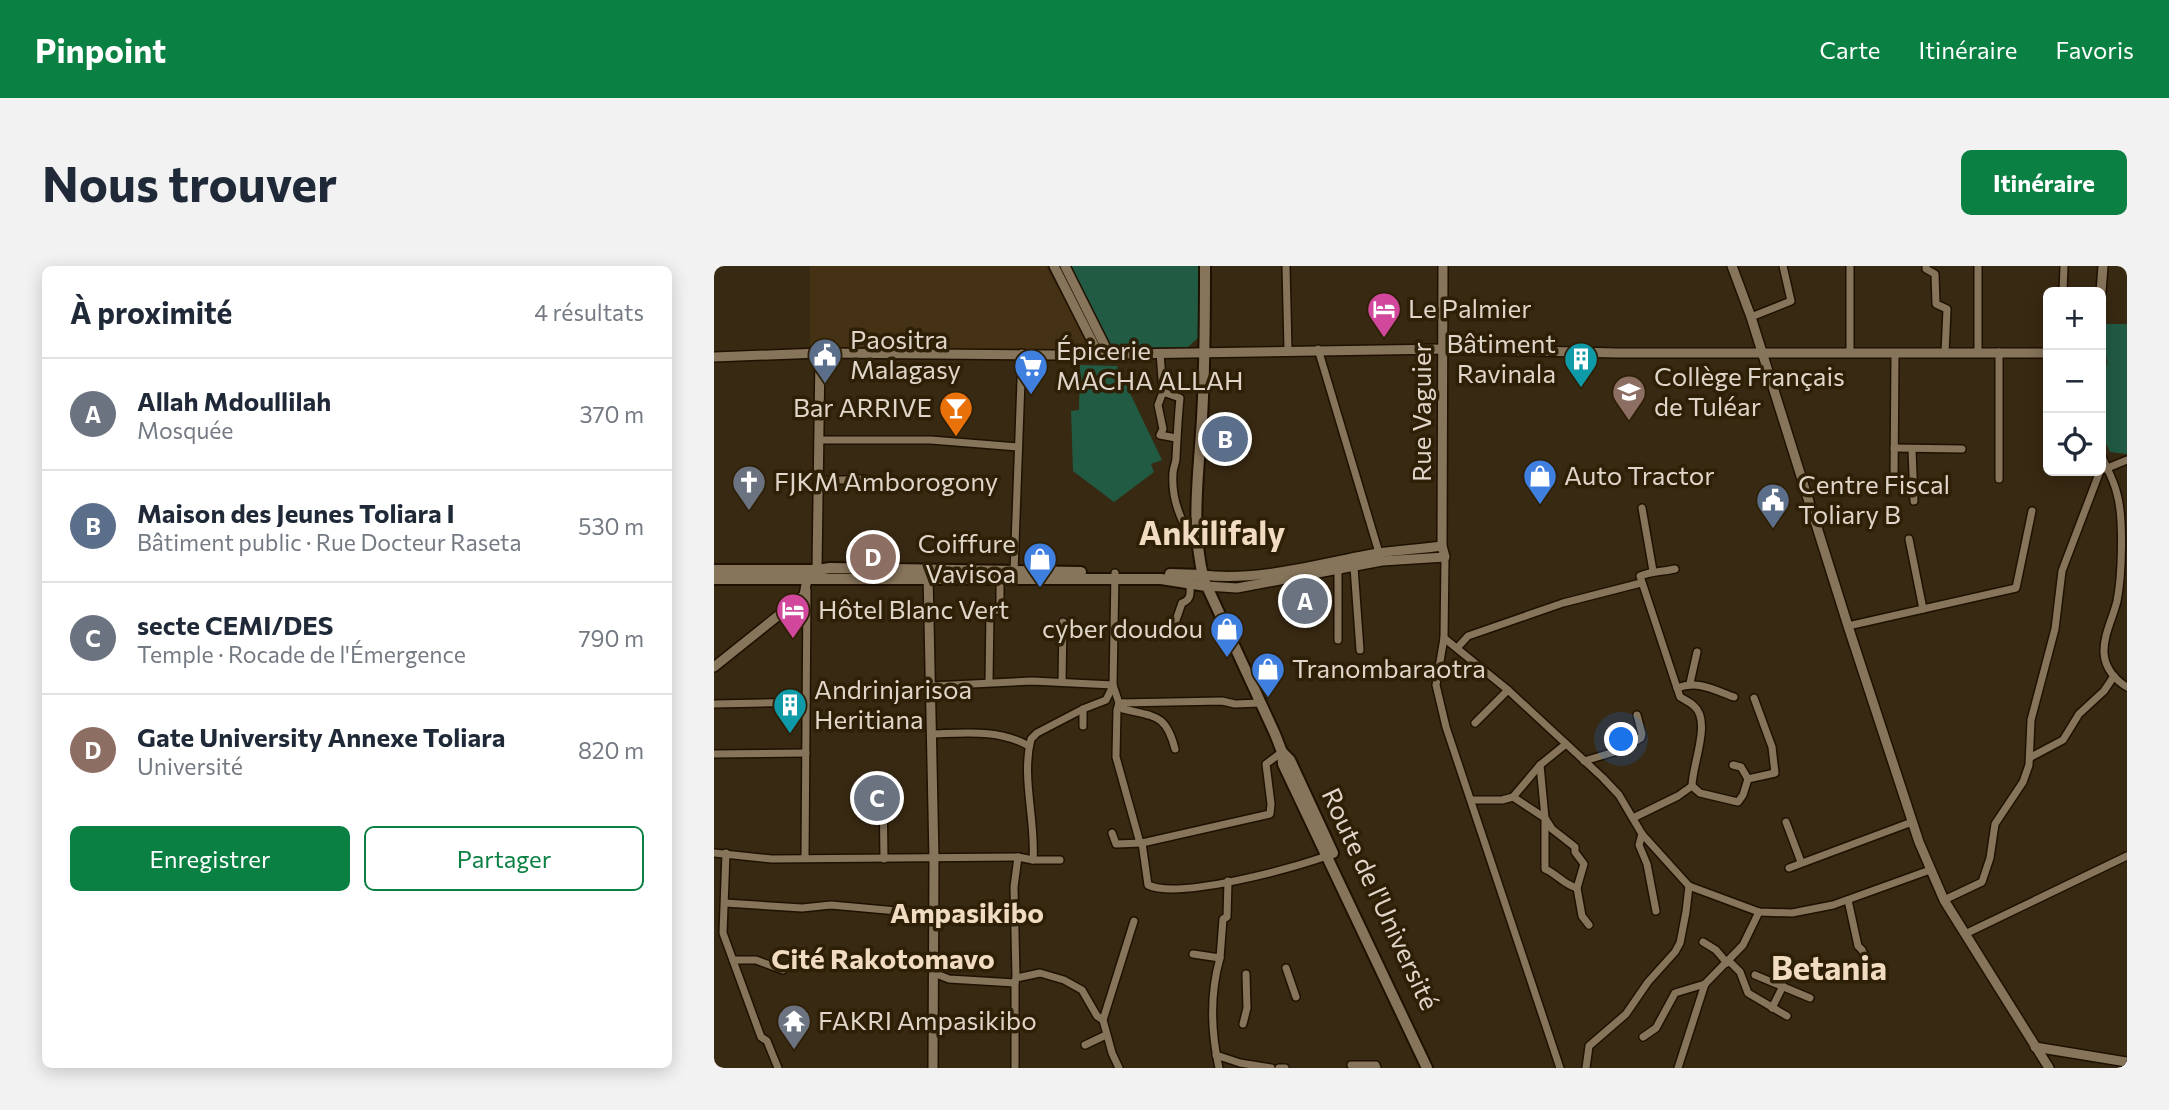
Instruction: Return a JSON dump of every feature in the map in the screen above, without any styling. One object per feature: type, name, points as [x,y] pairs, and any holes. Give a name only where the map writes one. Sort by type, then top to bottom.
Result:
[{"type":"main road","name":"Route de l'Université","points":[[1205,266],[1206,352],[1196,517],[1202,575],[1282,752],[1292,764],[1433,1068]]},
{"type":"main road","points":[[714,570],[830,568],[1000,581],[1202,575]]},
{"type":"main road","points":[[714,579],[807,579],[1014,572],[1161,579],[1206,586]]},
{"type":"main road","name":"Route de l'Université","points":[[1282,752],[1283,764],[1427,1068]]},
{"type":"street","points":[[1054,266],[1098,354]]},
{"type":"street","points":[[1065,266],[1109,354]]},
{"type":"street","points":[[1286,266],[1288,350]]},
{"type":"street","name":"Rue Vaguier","points":[[1443,266],[1442,546],[1445,557]]},
{"type":"street","points":[[1732,266],[1751,317],[1848,626],[1930,870],[1944,900],[2049,1068]]},
{"type":"street","points":[[1751,317],[1791,301],[1783,266]]},
{"type":"street","points":[[1850,266],[1850,352]]},
{"type":"street","points":[[1926,266],[1926,269],[1935,274],[1936,303],[1947,309],[1945,353]]},
{"type":"street","points":[[1978,266],[1978,352]]},
{"type":"street","points":[[2063,287],[2064,266]]},
{"type":"street","points":[[2101,287],[2103,266]]},
{"type":"street","points":[[1318,349],[1380,557]]},
{"type":"street","points":[[714,356],[1109,354],[1318,349],[1617,353],[2043,353]]},
{"type":"street","points":[[1999,352],[1999,479]]},
{"type":"street","points":[[1014,572],[1022,353]]},
{"type":"street","points":[[1160,353],[1163,392],[1158,405],[1163,429],[1160,435],[1176,438]]},
{"type":"street","points":[[1894,483],[1895,353]]},
{"type":"street","points":[[714,667],[804,595],[807,579],[817,570],[820,354]]},
{"type":"street","points":[[1163,392],[1180,398],[1173,471],[1177,510],[1185,529],[1198,546]]},
{"type":"street","points":[[1161,416],[1178,419]]},
{"type":"street","points":[[819,440],[932,440],[1018,447]]},
{"type":"street","points":[[1894,448],[1962,449]]},
{"type":"street","points":[[1912,449],[1913,501]]},
{"type":"street","points":[[2106,468],[2127,460]]},
{"type":"street","points":[[1944,900],[1982,882],[1990,858],[1995,824],[2023,782],[2031,757],[2031,720],[2055,629],[2062,571],[2100,476]]},
{"type":"street","points":[[2106,476],[2117,491],[2120,505],[2118,591],[2104,651],[2106,664],[2113,676],[2127,687]]},
{"type":"street","points":[[818,481],[864,479]]},
{"type":"street","points":[[1642,508],[1653,571]]},
{"type":"street","points":[[1848,626],[2015,588],[2032,511]]},
{"type":"street","points":[[1909,539],[1923,609]]},
{"type":"street","points":[[1202,575],[1231,578],[1442,546]]},
{"type":"street","points":[[1206,586],[1237,588],[1354,567],[1380,557],[1445,557],[1444,638],[1436,685],[1446,727],[1560,1068]]},
{"type":"street","points":[[1354,567],[1360,650]]},
{"type":"street","points":[[1675,569],[1659,573],[1653,571],[1640,576],[1680,697],[1694,705],[1702,720],[1702,736],[1692,786]]},
{"type":"street","points":[[1338,570],[1338,640]]},
{"type":"street","points":[[928,575],[934,858],[933,1068]]},
{"type":"street","points":[[1115,576],[1114,685],[1124,709],[1163,720],[1170,730],[1175,749]]},
{"type":"street","points":[[805,858],[807,579]]},
{"type":"street","points":[[989,682],[990,611],[999,610],[1000,581]]},
{"type":"street","points":[[1175,623],[1182,603],[1188,601],[1190,596],[1190,583]]},
{"type":"street","points":[[1458,648],[1468,635],[1563,603],[1641,583]]},
{"type":"street","points":[[1062,682],[1063,622]]},
{"type":"street","points":[[1444,638],[1508,690],[1619,795],[1642,834],[1689,886],[1759,912],[1791,913],[1848,900],[1930,870]]},
{"type":"street","points":[[1690,683],[1697,652]]},
{"type":"street","points":[[2031,757],[2063,740],[2079,714],[2104,691],[2113,676]]},
{"type":"street","points":[[931,686],[989,682],[1114,685]]},
{"type":"street","points":[[1677,688],[1690,683],[1734,697]]},
{"type":"street","points":[[1033,860],[1033,826],[1029,811],[1031,739],[1037,733],[1106,699],[1114,685]]},
{"type":"street","points":[[1475,723],[1508,690]]},
{"type":"street","points":[[1748,779],[1775,773],[1773,747],[1754,698]]},
{"type":"street","points":[[714,704],[806,702]]},
{"type":"street","points":[[1122,703],[1260,703]]},
{"type":"street","points":[[1122,703],[1117,710],[1116,757],[1141,843],[1146,881],[1153,888],[1169,890],[1210,886],[1297,866],[1327,856]]},
{"type":"street","points":[[1083,709],[1083,726]]},
{"type":"street","points":[[1584,761],[1621,750],[1641,738],[1637,715]]},
{"type":"street","points":[[932,734],[981,732],[1004,736],[1029,746]]},
{"type":"street","points":[[1472,800],[1502,800],[1513,797],[1540,765],[1566,744]]},
{"type":"street","points":[[1112,833],[1116,844],[1141,843],[1270,814],[1266,764],[1282,752]]},
{"type":"street","points":[[714,754],[806,753]]},
{"type":"street","points":[[1540,765],[1545,818],[1545,869],[1556,873],[1560,879],[1577,888]]},
{"type":"street","points":[[1692,786],[1700,793],[1738,802],[1748,779],[1741,767],[1733,765]]},
{"type":"street","points":[[883,786],[884,859]]},
{"type":"street","points":[[1633,818],[1692,786]]},
{"type":"street","points":[[1513,797],[1545,818],[1552,829],[1575,848],[1584,864],[1577,888],[1582,916],[1589,925]]},
{"type":"street","points":[[1786,822],[1801,862]]},
{"type":"street","points":[[1789,868],[1912,822]]},
{"type":"street","points":[[1642,834],[1639,845],[1647,864],[1656,911]]},
{"type":"street","points":[[714,853],[772,859],[1018,857],[1060,860]]},
{"type":"street","points":[[726,853],[723,933],[761,1037],[767,1041],[778,1068]]},
{"type":"street","points":[[1965,934],[2127,856]]},
{"type":"street","points":[[1015,1068],[1014,887],[1018,857]]},
{"type":"street","points":[[1219,1068],[1212,1013],[1223,919],[1227,917],[1228,881]]},
{"type":"street","points":[[1586,1068],[1589,1046],[1626,1014],[1648,982],[1675,952],[1682,932],[1689,886]]},
{"type":"street","points":[[1848,900],[1858,946],[1870,967]]},
{"type":"street","points":[[725,903],[934,911]]},
{"type":"street","points":[[1643,1037],[1656,1028],[1675,993],[1705,984],[1743,946],[1759,912]]},
{"type":"street","points":[[1119,1068],[1103,1020],[1134,921]]},
{"type":"street","points":[[714,934],[723,933]]},
{"type":"street","points":[[1703,942],[1740,972],[1748,993],[1787,1016]]},
{"type":"street","points":[[1193,954],[1220,958]]},
{"type":"street","points":[[733,960],[756,960],[783,970]]},
{"type":"street","points":[[1286,968],[1296,997]]},
{"type":"street","points":[[934,973],[949,979],[1015,981],[1040,973],[1064,980],[1082,990],[1097,1016],[1103,1020]]},
{"type":"street","points":[[1243,1024],[1247,1008],[1245,974]]},
{"type":"street","points":[[1755,975],[1810,998]]},
{"type":"street","points":[[1678,1068],[1705,984]]},
{"type":"street","points":[[1772,1008],[1783,986]]},
{"type":"street","points":[[1085,1045],[1106,1035]]},
{"type":"street","points":[[2035,1047],[2127,1062]]},
{"type":"street","points":[[1216,1055],[1248,1065],[1271,1068]]},
{"type":"street","points":[[1351,1065],[1376,1065],[1377,1068]]},
{"type":"street","points":[[1279,1068],[1285,1068]]},
{"type":"shaded area","points":[[810,266],[1046,266],[1085,338],[1085,351],[810,350]]},
{"type":"green space","points":[[1067,266],[1199,266],[1200,336],[1188,347],[1108,348]]},
{"type":"green space","points":[[2106,324],[2127,324],[2127,454],[2110,452],[2106,444]]},
{"type":"green space","points":[[1080,365],[1117,366],[1162,460],[1151,464],[1154,472],[1114,502],[1073,471],[1071,411],[1079,410]]},
{"type":"place","name":"Le Palmier","points":[[1384,339]]},
{"type":"place","name":"Paositra Malagasy","points":[[825,385]]},
{"type":"place","name":"Bâtiment Ravinala","points":[[1581,389]]},
{"type":"place","name":"Épicerie MACHA ALLAH","points":[[1031,396]]},
{"type":"place","name":"Collège Français de Tuléar","points":[[1629,422]]},
{"type":"place","name":"Bar ARRIVE","points":[[956,438]]},
{"type":"place","name":"Maison des Jeunes Toliara I","points":[[1225,439]]},
{"type":"place","name":"Auto Tractor","points":[[1540,506]]},
{"type":"place","name":"FJKM Amborogony","points":[[749,512]]},
{"type":"place","name":"Centre Fiscal Toliary B","points":[[1773,530]]},
{"type":"place","name":"Gate University Annexe Toliara","points":[[873,557]]},
{"type":"place","name":"Coiffure Vavisoa","points":[[1040,589]]},
{"type":"place","name":"Allah Mdoullilah","points":[[1305,601]]},
{"type":"place","name":"Hôtel Blanc Vert","points":[[793,640]]},
{"type":"place","name":"cyber doudou","points":[[1227,659]]},
{"type":"place","name":"Tranombaraotra","points":[[1268,699]]},
{"type":"place","name":"Andrinjarisoa Heritiana","points":[[790,735]]},
{"type":"place","name":"secte CEMI/DES","points":[[877,798]]},
{"type":"place","name":"FAKRI Ampasikibo","points":[[794,1051]]},
{"type":"district","name":"Ankilifaly","points":[[1212,533]]},
{"type":"district","name":"Ampasikibo","points":[[967,913]]},
{"type":"district","name":"Cité Rakotomavo","points":[[883,959]]},
{"type":"district","name":"Betania","points":[[1829,968]]}]
